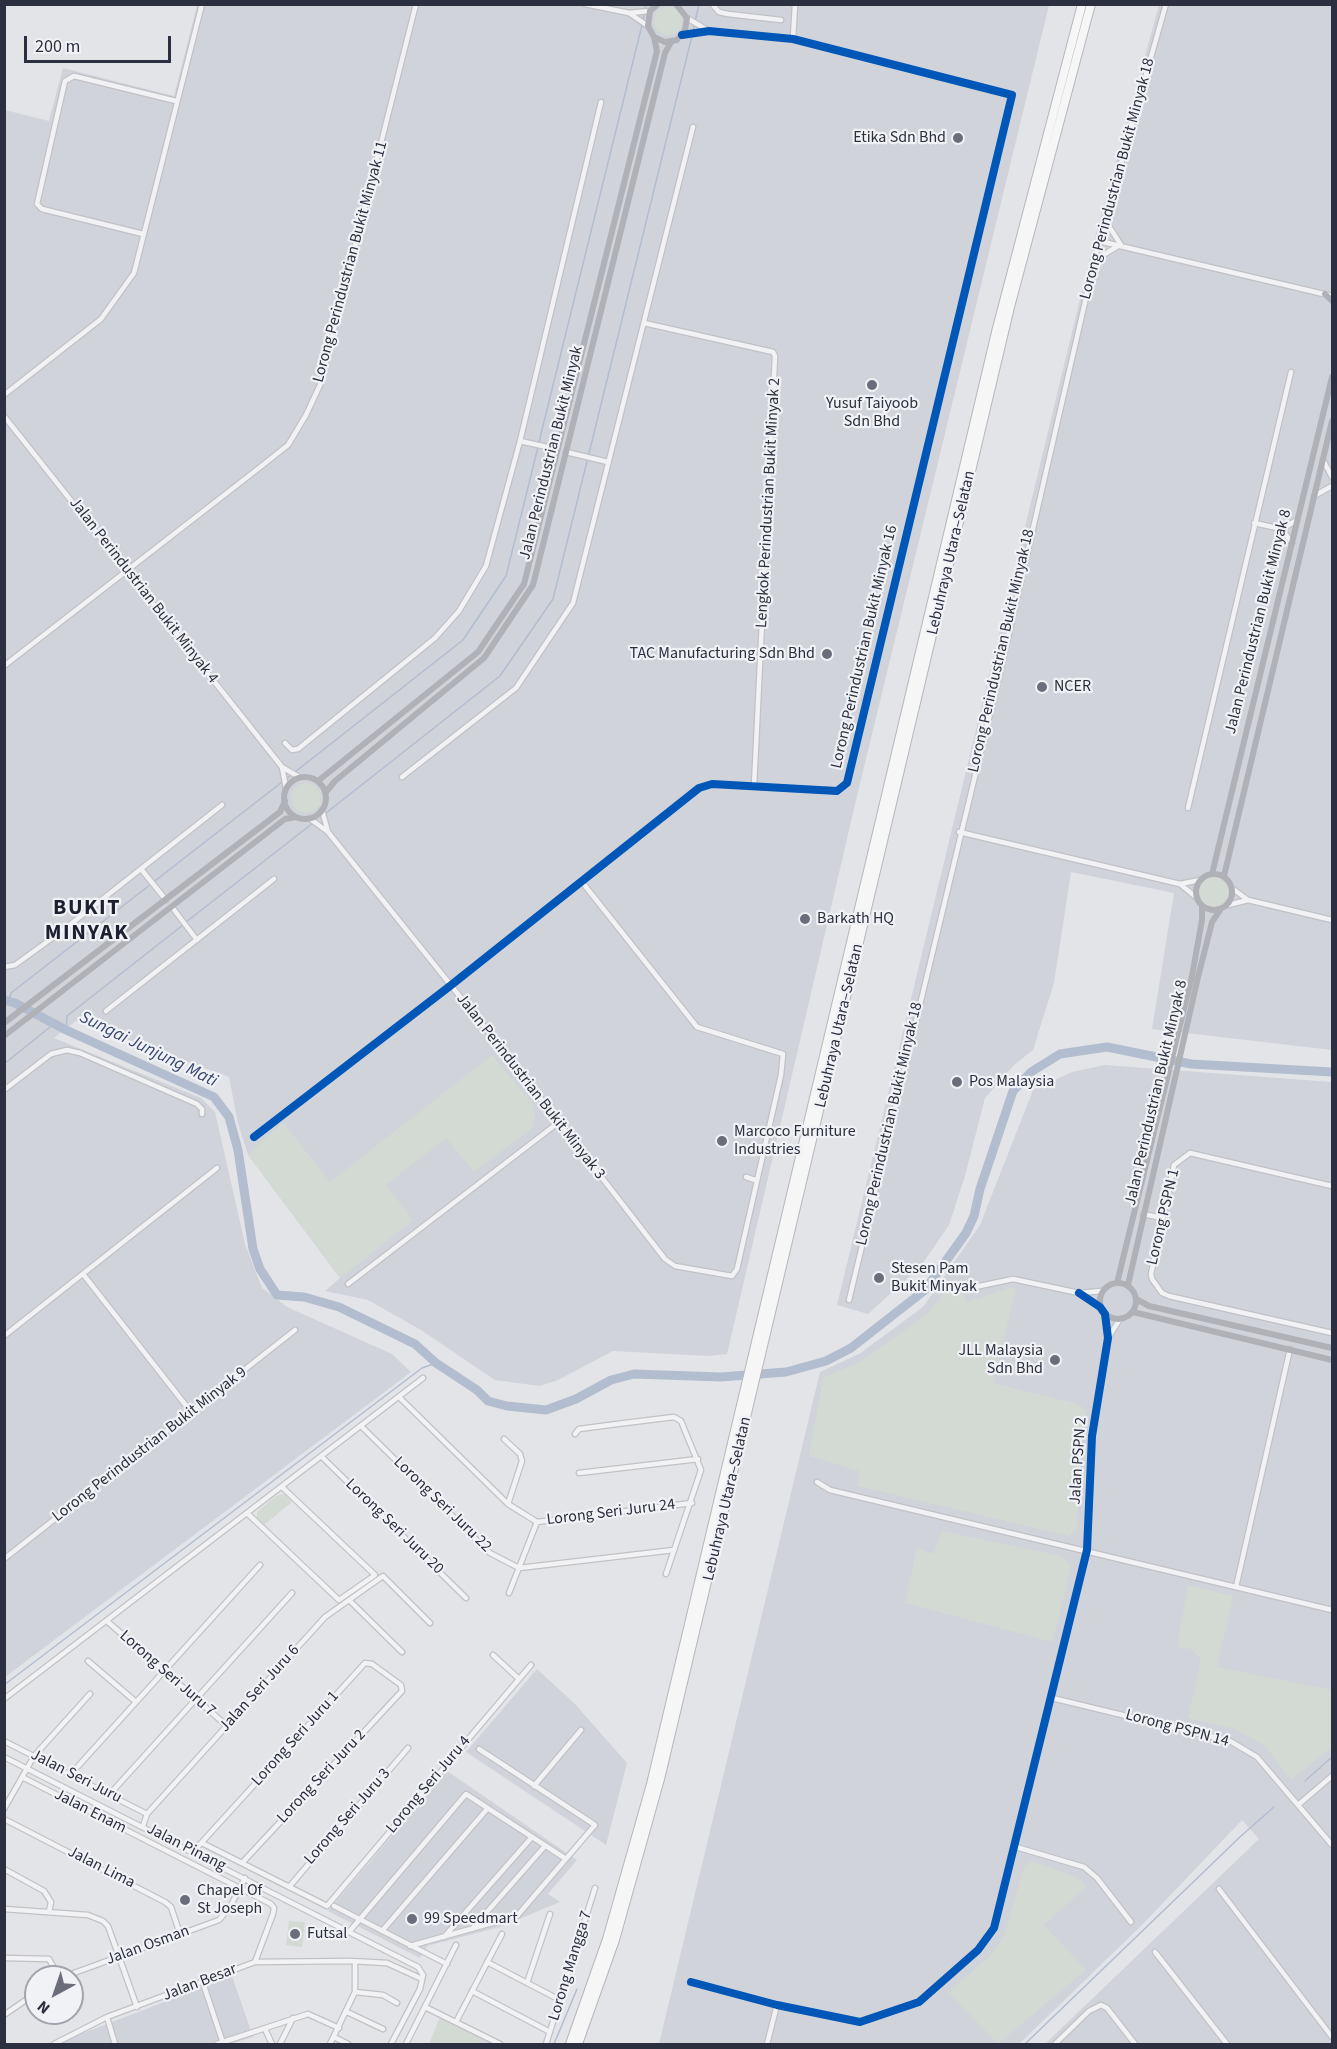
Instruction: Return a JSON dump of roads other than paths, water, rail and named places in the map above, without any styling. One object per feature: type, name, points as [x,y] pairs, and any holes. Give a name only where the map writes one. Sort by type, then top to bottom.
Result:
[{"type":"highway","name":"Lebuhraya Utara–Selatan","points":[[578,2044],[611,1950],[652,1811],[750,1387],[751,1367],[997,328],[1082,4]]},
{"type":"highway","name":"Lebuhraya Utara–Selatan","points":[[570,2044],[607,1939],[645,1804],[750,1387],[760,1364],[1017,279],[1090,4]]},
{"type":"main road","points":[[658,4],[648,11],[643,23],[654,37],[671,42],[685,35],[689,20],[678,5]]},
{"type":"main road","name":"Jalan Perindustrian Bukit Minyak","points":[[318,781],[478,652],[524,584],[554,448],[657,51],[654,37]]},
{"type":"main road","name":"Jalan Perindustrian Bukit Minyak","points":[[326,792],[335,781],[484,658],[532,585],[569,452],[665,53],[671,42]]},
{"type":"main road","points":[[1330,294],[1332,301]]},
{"type":"main road","name":"Jalan Perindustrian Bukit Minyak 8","points":[[1212,874],[1332,377]]},
{"type":"main road","name":"Jalan Perindustrian Bukit Minyak 8","points":[[1224,876],[1332,421]]},
{"type":"main road","points":[[4,1036],[285,819],[296,817],[313,821],[323,813],[326,792],[318,781],[295,775],[285,783],[287,808],[296,817]]},
{"type":"main road","points":[[6,1022],[280,812],[285,801]]},
{"type":"main road","points":[[1212,874],[1224,876],[1233,889],[1228,905],[1220,910],[1210,910],[1202,906],[1197,898],[1197,885],[1200,880],[1212,874]]},
{"type":"main road","name":"Jalan Perindustrian Bukit Minyak 8","points":[[1117,1282],[1192,976],[1202,920],[1202,906]]},
{"type":"main road","name":"Jalan Perindustrian Bukit Minyak 8","points":[[1128,1286],[1212,922],[1220,910]]},
{"type":"main road","points":[[1332,1348],[1149,1306],[1136,1299],[1128,1286],[1117,1282],[1102,1291],[1100,1307],[1105,1314],[1120,1320],[1133,1312],[1332,1360]]},
{"type":"main road","points":[[1133,1312],[1136,1299]]},
{"type":"street","points":[[4,395],[101,319],[134,273],[202,4]]},
{"type":"street","name":"Lorong Perindustrian Bukit Minyak 11","points":[[4,666],[288,445],[320,385],[416,4]]},
{"type":"street","points":[[585,4],[629,13],[648,11]]},
{"type":"street","points":[[712,4],[719,12],[781,20]]},
{"type":"street","points":[[685,35],[709,31],[793,39],[795,4]]},
{"type":"street","name":"Lorong Perindustrian Bukit Minyak 18","points":[[849,1300],[1000,668],[1094,261],[1166,4]]},
{"type":"street","points":[[629,13],[643,23]]},
{"type":"street","points":[[689,20],[709,31]]},
{"type":"street","name":"Lorong Perindustrian Bukit Minyak 16","points":[[254,1137],[703,786],[754,786],[837,791],[843,789],[847,783],[1012,95],[793,39]]},
{"type":"street","points":[[143,234],[42,208],[37,204],[65,81],[74,76],[176,101]]},
{"type":"street","name":"Jalan Perindustrian Bukit Minyak","points":[[285,743],[292,750],[298,749],[435,638],[459,611],[486,566],[520,441],[601,102]]},
{"type":"street","points":[[402,777],[516,688],[573,603],[606,462],[644,323],[693,127]]},
{"type":"street","points":[[1105,220],[1121,246]]},
{"type":"street","points":[[1099,241],[1330,294]]},
{"type":"street","points":[[1094,261],[1121,246]]},
{"type":"street","name":"Lengkok Perindustrian Bukit Minyak 2","points":[[644,323],[773,352],[775,356],[754,786]]},
{"type":"street","points":[[1188,808],[1291,372]]},
{"type":"street","name":"Jalan Perindustrian Bukit Minyak 4","points":[[4,416],[282,767]]},
{"type":"street","points":[[520,441],[554,448]]},
{"type":"street","points":[[569,452],[606,462]]},
{"type":"street","points":[[1323,460],[1332,477]]},
{"type":"street","points":[[1314,496],[1332,486]]},
{"type":"street","points":[[1282,530],[1297,519]]},
{"type":"street","points":[[1254,523],[1282,530],[1292,543]]},
{"type":"street","points":[[282,767],[295,775]]},
{"type":"street","points":[[282,767],[285,783]]},
{"type":"street","points":[[4,967],[15,965],[222,805]]},
{"type":"street","points":[[323,813],[328,832]]},
{"type":"street","name":"Jalan Perindustrian Bukit Minyak 3","points":[[313,821],[328,832],[668,1262],[732,1276],[737,1269],[755,1180]]},
{"type":"street","points":[[959,832],[1180,884],[1200,880]]},
{"type":"street","points":[[141,868],[166,900]]},
{"type":"street","points":[[106,1011],[274,879]]},
{"type":"street","points":[[582,882],[697,1028],[783,1054],[781,1075],[755,1180],[746,1177]]},
{"type":"street","points":[[1180,884],[1197,898]]},
{"type":"street","points":[[1233,889],[1248,900],[1332,920]]},
{"type":"street","points":[[1228,905],[1248,900]]},
{"type":"street","points":[[172,907],[197,940]]},
{"type":"street","points":[[4,1090],[51,1054],[67,1050],[80,1053],[197,1104],[202,1109],[202,1114]]},
{"type":"street","points":[[348,1284],[559,1122]]},
{"type":"street","name":"Lorong PSPN 1","points":[[1332,1186],[1190,1153],[1174,1165],[1151,1274],[1162,1293],[1332,1333]]},
{"type":"street","points":[[4,1336],[217,1168]]},
{"type":"street","points":[[1143,1214],[1162,1218]]},
{"type":"street","points":[[83,1274],[191,1412]]},
{"type":"street","points":[[975,1287],[1013,1279],[1079,1293],[1102,1291]]},
{"type":"street","points":[[1079,1293],[1100,1307]]},
{"type":"street","points":[[1105,1314],[1108,1338]]},
{"type":"street","points":[[1108,1338],[1120,1320]]},
{"type":"street","points":[[1297,1340],[1300,1325]]},
{"type":"street","name":"Lorong Perindustrian Bukit Minyak 9","points":[[4,1559],[295,1330]]},
{"type":"street","name":"Jalan PSPN 2","points":[[690,1982],[777,2005],[860,2022],[919,2002],[978,1950],[994,1928],[1016,1847],[1087,1550],[1092,1436],[1108,1338]]},
{"type":"street","points":[[1236,1587],[1290,1350]]},
{"type":"street","points":[[4,1699],[108,1622],[423,1378]]},
{"type":"street","name":"Lorong Seri Juru 24","points":[[399,1397],[508,1504],[537,1522],[692,1503]]},
{"type":"street","points":[[575,1434],[579,1429],[677,1418],[698,1459],[701,1470],[692,1503],[666,1574]]},
{"type":"street","name":"Lorong Seri Juru 22","points":[[361,1426],[490,1553],[519,1568]]},
{"type":"street","points":[[504,1438],[520,1454],[522,1461],[508,1504]]},
{"type":"street","name":"Lorong Seri Juru 20","points":[[321,1456],[466,1598]]},
{"type":"street","points":[[579,1473],[698,1459]]},
{"type":"street","points":[[818,1482],[830,1490],[1332,1610]]},
{"type":"street","points":[[247,1514],[339,1600],[375,1575],[282,1487]]},
{"type":"street","points":[[509,1593],[537,1522]]},
{"type":"street","points":[[519,1568],[674,1550]]},
{"type":"street","points":[[71,1774],[260,1565]]},
{"type":"street","name":"Jalan Seri Juru 6","points":[[147,1814],[325,1617],[384,1576],[430,1623]]},
{"type":"street","points":[[110,1795],[292,1593]]},
{"type":"street","points":[[349,1600],[402,1652]]},
{"type":"street","name":"Lorong Seri Juru 7","points":[[108,1622],[227,1726]]},
{"type":"street","points":[[493,1655],[519,1679]]},
{"type":"street","points":[[88,1661],[136,1702]]},
{"type":"street","name":"Lorong Seri Juru 1","points":[[193,1852],[365,1664],[372,1664],[401,1685],[402,1691]]},
{"type":"street","name":"Lorong Seri Juru 4","points":[[289,1887],[327,1906],[531,1665]]},
{"type":"street","name":"Lorong Seri Juru 2","points":[[242,1863],[402,1691]]},
{"type":"street","points":[[4,1809],[34,1756],[90,1694]]},
{"type":"street","name":"Lorong PSPN 14","points":[[1052,1698],[1230,1741],[1257,1757],[1332,1845]]},
{"type":"street","points":[[534,1786],[581,1730]]},
{"type":"street","name":"Jalan Seri Juru","points":[[4,1741],[147,1814]]},
{"type":"street","name":"Lorong Seri Juru 3","points":[[289,1887],[408,1748]]},
{"type":"street","points":[[410,1946],[517,1916],[595,1826],[479,1749]]},
{"type":"street","name":"Jalan Pinang","points":[[4,1757],[418,1967],[422,1979]]},
{"type":"street","points":[[1298,1805],[1332,1776]]},
{"type":"street","name":"Jalan Enam","points":[[22,1777],[240,1888],[274,1908],[255,1962]]},
{"type":"street","points":[[349,1932],[466,1794],[566,1859]]},
{"type":"street","points":[[382,1931],[488,1808]]},
{"type":"street","points":[[143,1826],[147,1814]]},
{"type":"street","name":"Jalan Lima","points":[[4,1819],[162,1899],[171,1907],[180,1934]]},
{"type":"street","points":[[444,1937],[532,1837]]},
{"type":"street","points":[[201,1843],[289,1887]]},
{"type":"street","points":[[472,1930],[545,1846]]},
{"type":"street","points":[[1016,1847],[1084,1867],[1097,1878],[1131,1922]]},
{"type":"street","points":[[4,1869],[44,1891],[51,1902],[49,1912]]},
{"type":"street","name":"Jalan Osman","points":[[84,1969],[219,1920],[245,1878]]},
{"type":"street","name":"Lorong Mangga 7","points":[[546,2044],[595,1888]]},
{"type":"street","points":[[1219,1888],[1332,2037]]},
{"type":"street","points":[[334,1906],[447,1964]]},
{"type":"street","points":[[4,1910],[87,1915],[103,1921],[119,1956],[137,2007]]},
{"type":"street","points":[[527,1983],[550,1914]]},
{"type":"street","points":[[456,2022],[502,1934]]},
{"type":"street","points":[[423,1952],[427,1941]]},
{"type":"street","points":[[405,2044],[456,1945]]},
{"type":"street","points":[[1155,1952],[1227,2044]]},
{"type":"street","points":[[4,1958],[49,1959],[53,1965]]},
{"type":"street","name":"Jalan Besar","points":[[54,2044],[107,2017],[255,1962],[387,1964],[422,1979]]},
{"type":"street","points":[[330,2044],[355,1992],[355,1962]]},
{"type":"street","points":[[487,1962],[560,2000]]},
{"type":"street","points":[[391,2044],[422,1979]]},
{"type":"street","points":[[203,1983],[221,2044],[293,2018],[315,2016],[339,2028]]},
{"type":"street","points":[[472,1991],[550,2032]]},
{"type":"street","points":[[355,1992],[383,1995],[397,2003]]},
{"type":"street","points":[[4,2015],[24,2001]]},
{"type":"street","points":[[767,2044],[777,2005]]},
{"type":"street","points":[[1055,2044],[1089,2011],[1101,2005],[1107,2008],[1135,2044]]},
{"type":"street","points":[[425,2007],[500,2044]]},
{"type":"street","points":[[347,2012],[383,2029]]},
{"type":"street","points":[[107,2017],[115,2044]]},
{"type":"street","points":[[280,2044],[293,2018]]},
{"type":"street","points":[[265,2029],[272,2044]]},
{"type":"street","points":[[334,2037],[348,2044]]},
{"type":"waterway","points":[[643,20],[646,4]]},
{"type":"waterway","points":[[693,31],[699,4]]},
{"type":"waterway","points":[[539,442],[642,25]]},
{"type":"waterway","points":[[326,813],[500,676],[553,599],[692,36]]},
{"type":"waterway","points":[[295,772],[463,640],[506,576],[538,447]]},
{"type":"waterway","points":[[9,1001],[11,993],[291,775]]},
{"type":"waterway","points":[[186,922],[313,823]]},
{"type":"waterway","points":[[66,1030],[67,1016],[183,925]]},
{"type":"waterway","name":"Sungai Junjung Mati","points":[[4,1000],[15,1003],[66,1030],[214,1097],[229,1117],[238,1150],[253,1249],[260,1269],[277,1295],[304,1297],[339,1307],[415,1344],[436,1363],[477,1390],[488,1401],[507,1406],[546,1410],[576,1399],[611,1380],[634,1374],[721,1377],[786,1372],[826,1361],[851,1348],[925,1290],[966,1233],[974,1216],[980,1189],[1013,1091],[1031,1072],[1060,1054],[1107,1047],[1191,1064],[1332,1072]]},
{"type":"waterway","points":[[4,1064],[55,1023]]},
{"type":"waterway","points":[[4,1685],[422,1368],[436,1363]]},
{"type":"waterway","points":[[1305,1781],[1332,1757]]},
{"type":"waterway","points":[[1025,2044],[1274,1807]]},
{"type":"waterway","points":[[554,2044],[577,1989]]},
{"type":"place","name":"Etika Sdn Bhd","points":[[958,138]]},
{"type":"place","name":"Yusuf Taiyoob Sdn Bhd","points":[[872,385]]},
{"type":"place","name":"TAC Manufacturing Sdn Bhd","points":[[827,654]]},
{"type":"place","name":"NCER","points":[[1042,687]]},
{"type":"place","name":"Barkath HQ","points":[[805,919]]},
{"type":"place","name":"Pos Malaysia","points":[[957,1082]]},
{"type":"place","name":"Marcoco Furniture Industries","points":[[722,1141]]},
{"type":"place","name":"Stesen Pam Bukit Minyak","points":[[879,1278]]},
{"type":"place","name":"JLL Malaysia Sdn Bhd","points":[[1055,1360]]},
{"type":"place","name":"Chapel Of St Joseph","points":[[185,1900]]},
{"type":"place","name":"99 Speedmart","points":[[412,1919]]},
{"type":"place","name":"Futsal","points":[[295,1934]]},
{"type":"district","name":"BUKIT MINYAK","points":[[87,922]]}]
